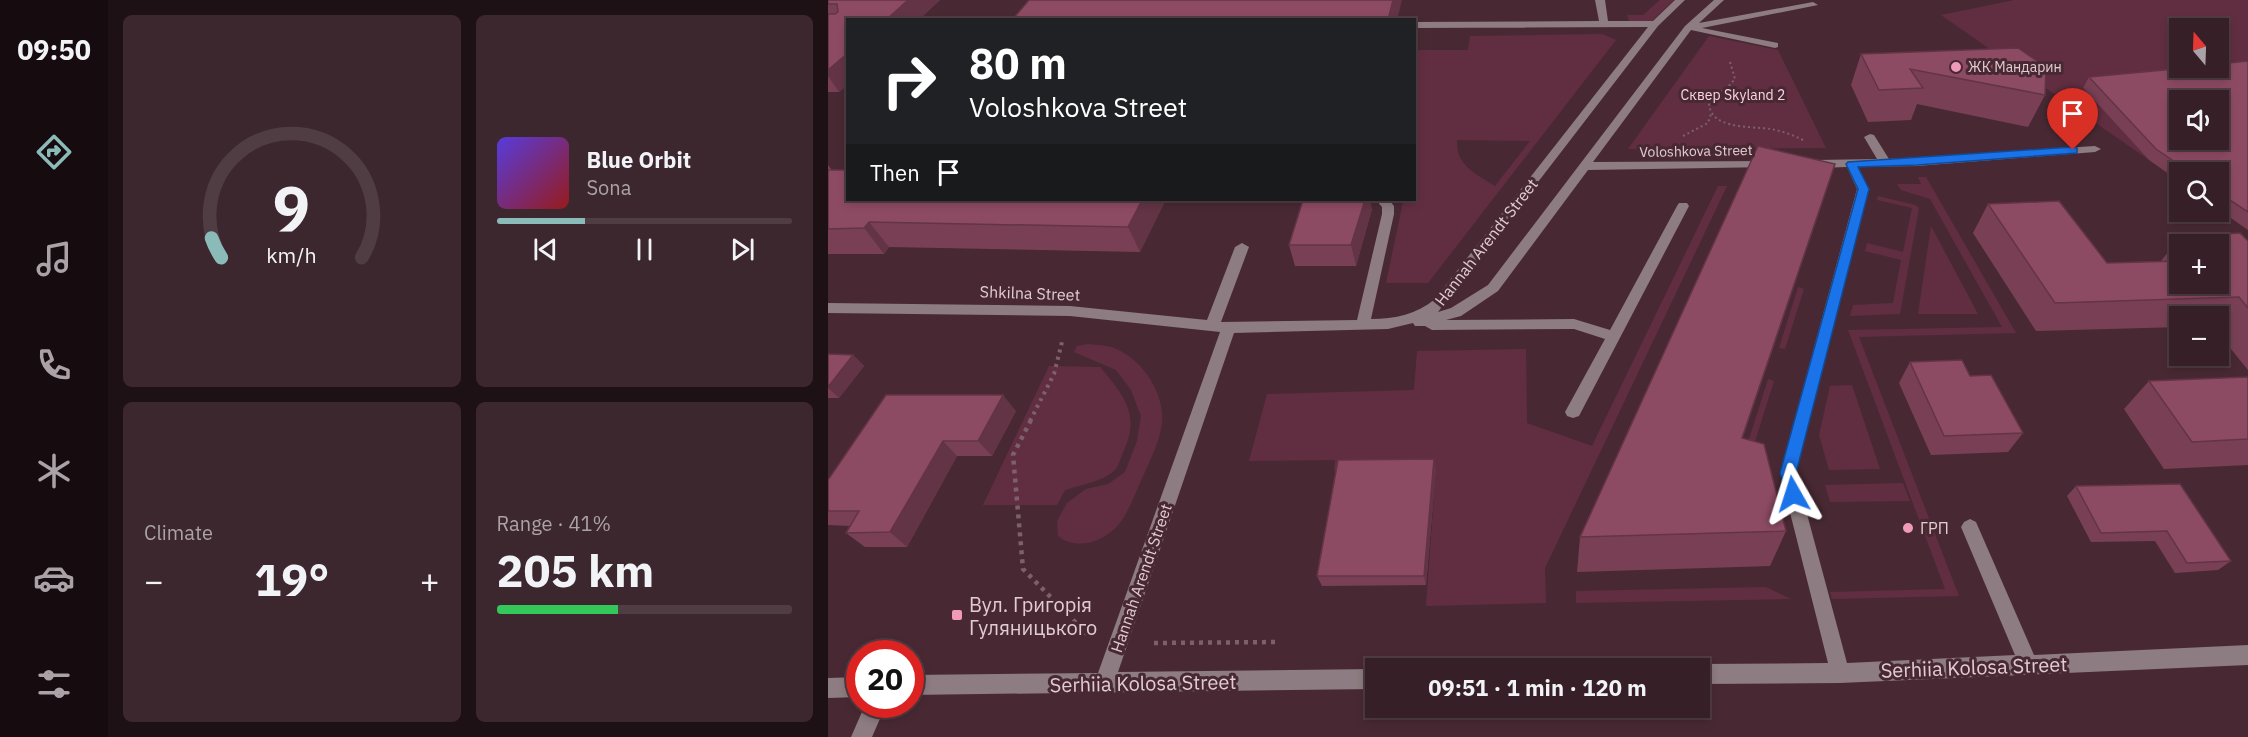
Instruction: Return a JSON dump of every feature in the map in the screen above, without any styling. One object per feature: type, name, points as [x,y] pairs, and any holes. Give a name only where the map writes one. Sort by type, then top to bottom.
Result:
[{"type":"street","points":[[1600,0],[1604,24]]},
{"type":"street","name":"Hannah Arendt Street","points":[[1104,684],[1221,327],[1369,325],[1407,321],[1438,305],[1655,24],[1680,0]]},
{"type":"street","points":[[1369,325],[1415,323],[1441,317],[1477,300],[1504,276],[1688,28],[1719,0]]},
{"type":"street","points":[[1688,28],[1813,5]]},
{"type":"street","points":[[1416,25],[1655,24]]},
{"type":"street","points":[[1688,28],[1775,45]]},
{"type":"street","points":[[1870,137],[1885,163]]},
{"type":"street","points":[[1798,165],[1885,163],[2096,149]]},
{"type":"street","points":[[1840,673],[1788,473],[1863,189],[1851,164]]},
{"type":"street","name":"Voloshkova Street","points":[[1585,166],[1775,165]]},
{"type":"street","points":[[1369,325],[1388,214],[1388,206],[1383,201]]},
{"type":"street","points":[[1573,412],[1683,206]]},
{"type":"street","points":[[1221,327],[1242,247]]},
{"type":"street","name":"Shkilna Street","points":[[828,308],[1070,311],[1221,327]]},
{"type":"street","points":[[1369,325],[1574,324],[1614,336]]},
{"type":"street","points":[[1970,527],[2029,665]]},
{"type":"street","name":"Serhiia Kolosa Street","points":[[1710,674],[1840,673],[2248,655]]},
{"type":"street","name":"Serhiia Kolosa Street","points":[[924,685],[1365,679]]},
{"type":"street","points":[[828,688],[846,687]]},
{"type":"street","points":[[861,737],[870,718]]},
{"type":"path","points":[[1712,33],[1709,36],[1733,67],[1736,78],[1728,88],[1709,100],[1711,114],[1732,125],[1775,130],[1805,141]]},
{"type":"path","points":[[1070,311],[1054,374],[1012,455],[1023,569],[1097,644],[1278,642]]},
{"type":"green space","points":[[1660,0],[1674,0],[1652,21],[1629,21],[1627,15],[1643,15]]},
{"type":"green space","points":[[2014,0],[2248,0],[2248,71],[2229,73],[2229,18],[2169,18],[2169,78],[2180,78],[2083,88],[2149,160],[1941,15]]},
{"type":"green space","points":[[1602,34],[1616,40],[1428,283],[1386,283],[1402,201],[1416,201],[1416,50],[1468,50],[1470,36]],"holes":[[[1457,140],[1530,141],[1495,186],[1463,163]]]},
{"type":"green space","name":"Сквер Skyland 2","points":[[1709,36],[1778,50],[1826,148],[1628,149]]},
{"type":"green space","points":[[1918,177],[1926,177],[2016,333],[1859,337],[1959,596],[1832,599],[1830,592],[1945,589],[1848,330],[2002,327],[1930,199],[1901,190],[1897,184],[1921,184]]},
{"type":"green space","points":[[1718,186],[1727,186],[1545,568],[1546,603],[1426,606],[1436,469],[1334,471],[1335,460],[1249,461],[1267,394],[1414,390],[1417,351],[1526,349],[1527,423],[1592,446]]},
{"type":"green space","points":[[1878,196],[1919,208],[1900,314],[1850,316],[1853,305],[1893,303],[1901,260],[1865,251],[1867,243],[1903,252],[1912,208],[1877,200]]},
{"type":"green space","points":[[1931,226],[1978,314],[1918,314]]},
{"type":"green space","points":[[1798,287],[1804,289],[1785,349],[1779,348]]},
{"type":"green space","points":[[1088,344],[1108,346],[1122,352],[1141,367],[1155,387],[1162,411],[1162,422],[1155,449],[1123,519],[1106,536],[1082,544],[1065,541],[1058,536],[1057,521],[1067,503],[1086,489],[1108,484],[1125,472],[1137,441],[1141,416],[1131,390],[1116,370],[1074,352],[1077,346]]},
{"type":"green space","points":[[1049,366],[1100,367],[1122,395],[1130,415],[1131,425],[1119,464],[1114,471],[1103,478],[1065,490],[1057,505],[983,505]]},
{"type":"green space","points":[[1768,379],[1774,381],[1750,457],[1744,455]]},
{"type":"green space","points":[[1852,385],[1880,469],[1829,470],[1819,435],[1830,386]]},
{"type":"green space","points":[[1903,483],[1910,501],[1830,502],[1825,485]]},
{"type":"green space","points":[[1766,587],[1791,599],[1576,603],[1576,591]]},
{"type":"building","points":[[828,0],[908,0],[888,18],[846,18],[846,55],[828,70],[828,14],[838,12],[837,4],[828,4]]},
{"type":"building","points":[[1029,0],[1393,0],[1388,18],[1014,18]]},
{"type":"building","points":[[2018,48],[2046,67],[2045,95],[1910,69],[1923,88],[1879,90],[1861,54]]},
{"type":"building","points":[[2248,61],[2248,212],[2229,199],[2229,162],[2175,162],[2156,149],[2089,77],[2169,70],[2169,78],[2229,78],[2229,63]]},
{"type":"building","points":[[1758,146],[1835,164],[1742,438],[1764,444],[1786,531],[1580,537]]},
{"type":"building","points":[[828,170],[846,170],[846,201],[1141,201],[1128,227],[869,222],[864,228],[828,229]]},
{"type":"building","points":[[1303,201],[1365,201],[1351,245],[1289,245]]},
{"type":"building","points":[[2059,201],[2107,263],[2169,261],[2169,294],[2229,294],[2229,234],[2225,234],[2240,233],[2248,241],[2248,308],[2239,297],[2055,303],[1988,204]]},
{"type":"building","points":[[828,354],[853,355],[828,387]]},
{"type":"building","points":[[1962,360],[1970,376],[1991,375],[2023,433],[1944,436],[1910,362]]},
{"type":"building","points":[[2248,377],[2248,439],[2192,442],[2149,381]]},
{"type":"building","points":[[886,395],[1003,395],[978,441],[943,441],[890,532],[846,533],[859,511],[828,511],[828,480]]},
{"type":"building","points":[[1434,459],[1424,576],[1317,576],[1338,460]]},
{"type":"building","points":[[2180,484],[2231,561],[2187,563],[2167,531],[2101,533],[2076,486]]},
{"type":"place","name":"ЖК Мандарин","points":[[1956,67]]},
{"type":"place","name":"ГРП","points":[[1908,528]]},
{"type":"place","name":"Вул. Григорія Гуляницького","points":[[957,615]]},
{"type":"route","points":[[1793,494],[1788,473],[1863,189],[1851,164],[1917,162],[2073,150]]}]
